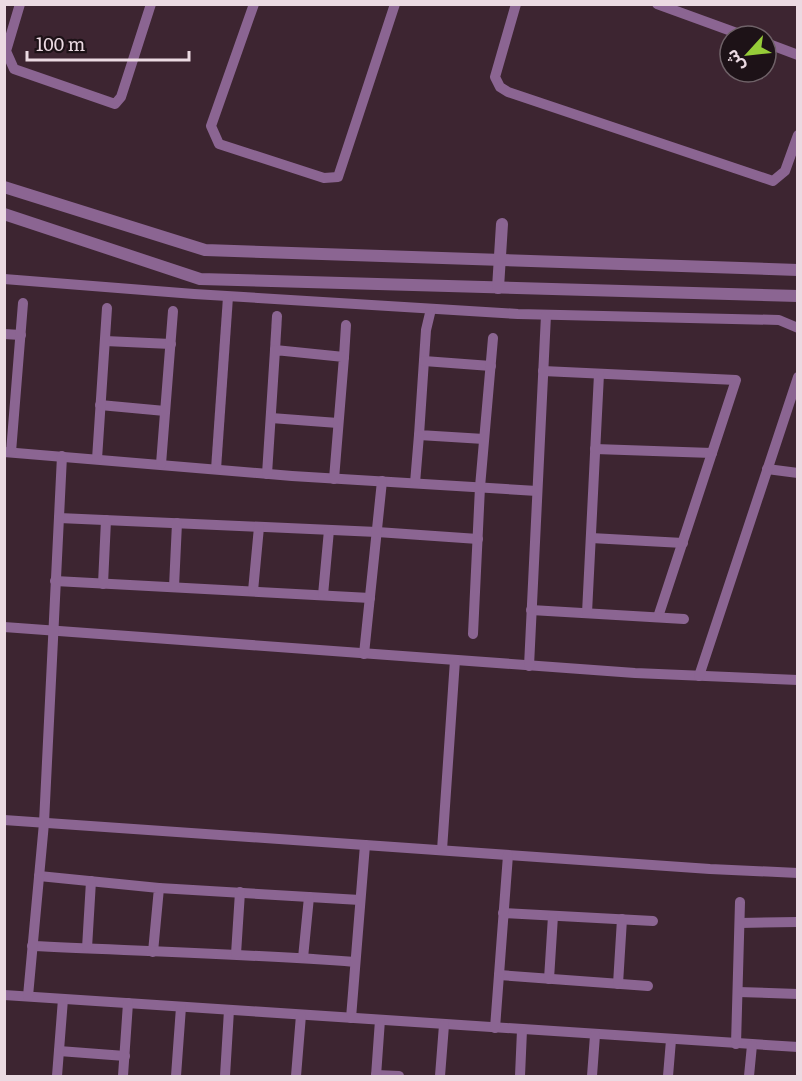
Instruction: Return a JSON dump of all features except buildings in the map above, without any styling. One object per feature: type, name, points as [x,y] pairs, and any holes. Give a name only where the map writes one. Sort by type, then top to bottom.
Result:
[{"type":"street","points":[[20,4],[6,51],[14,69],[115,104],[121,97],[151,4]]},
{"type":"street","points":[[254,4],[211,126],[219,144],[324,178],[338,177],[395,4]]},
{"type":"street","points":[[516,4],[495,77],[500,87],[508,92],[773,181],[785,171],[798,135]]},
{"type":"street","points":[[657,4],[718,26]]},
{"type":"street","points":[[778,48],[798,55]]},
{"type":"street","points":[[4,187],[205,250],[798,270]]},
{"type":"street","points":[[4,214],[200,279],[798,296]]},
{"type":"street","points":[[498,288],[502,224]]},
{"type":"street","points":[[4,279],[228,297],[431,309],[546,315],[779,320],[798,328]]},
{"type":"street","points":[[216,469],[228,297]]},
{"type":"street","points":[[23,303],[21,335],[10,405],[8,452],[334,479],[537,491]]},
{"type":"street","points":[[97,459],[107,308]]},
{"type":"street","points":[[421,484],[417,465],[426,330],[431,309]]},
{"type":"street","points":[[161,464],[173,311]]},
{"type":"street","points":[[529,666],[546,315]]},
{"type":"street","points":[[267,474],[277,316]]},
{"type":"street","points":[[334,479],[346,325]]},
{"type":"street","points":[[4,334],[21,335]]},
{"type":"street","points":[[473,634],[480,487],[493,338]]},
{"type":"street","points":[[105,341],[171,344]]},
{"type":"street","points":[[275,350],[344,357]]},
{"type":"street","points":[[424,361],[491,366]]},
{"type":"street","points":[[543,371],[736,380],[658,617]]},
{"type":"street","points":[[587,613],[599,374]]},
{"type":"street","points":[[699,676],[798,377]]},
{"type":"street","points":[[100,405],[165,411]]},
{"type":"street","points":[[271,418],[338,423]]},
{"type":"street","points":[[419,435],[484,439]]},
{"type":"street","points":[[595,449],[712,453]]},
{"type":"street","points":[[28,996],[44,823],[62,456]]},
{"type":"street","points":[[767,469],[798,473]]},
{"type":"street","points":[[364,654],[382,482]]},
{"type":"street","points":[[58,518],[377,532],[478,539]]},
{"type":"street","points":[[103,584],[106,520]]},
{"type":"street","points":[[174,587],[177,524]]},
{"type":"street","points":[[253,591],[259,527]]},
{"type":"street","points":[[323,595],[329,530]]},
{"type":"street","points":[[591,538],[682,543]]},
{"type":"street","points":[[56,581],[370,598]]},
{"type":"street","points":[[531,610],[684,619]]},
{"type":"street","points":[[4,627],[529,666],[798,680]]},
{"type":"street","points":[[442,850],[455,660]]},
{"type":"street","points":[[4,820],[798,873]]},
{"type":"street","points":[[351,1018],[365,845]]},
{"type":"street","points":[[495,1028],[508,855]]},
{"type":"street","points":[[39,876],[159,888],[360,900]]},
{"type":"street","points":[[87,948],[91,881]]},
{"type":"street","points":[[153,952],[159,888]]},
{"type":"street","points":[[236,954],[240,892]]},
{"type":"street","points":[[303,958],[309,897]]},
{"type":"street","points":[[736,1044],[740,902]]},
{"type":"street","points":[[503,913],[653,921]]},
{"type":"street","points":[[549,979],[553,916]]},
{"type":"street","points":[[618,984],[622,919]]},
{"type":"street","points":[[740,922],[798,922]]},
{"type":"street","points":[[32,946],[236,954],[355,962]]},
{"type":"street","points":[[499,975],[648,986]]},
{"type":"street","points":[[738,992],[798,994]]},
{"type":"street","points":[[4,995],[798,1047]]},
{"type":"street","points":[[57,1077],[63,999]]},
{"type":"street","points":[[123,1077],[128,1003]]},
{"type":"street","points":[[176,1077],[181,1007]]},
{"type":"street","points":[[225,1077],[229,1010]]},
{"type":"street","points":[[296,1077],[301,1015]]},
{"type":"street","points":[[380,1020],[376,1076],[399,1077]]},
{"type":"street","points":[[441,1077],[444,1024]]},
{"type":"street","points":[[520,1077],[522,1030]]},
{"type":"street","points":[[592,1077],[595,1035]]},
{"type":"street","points":[[668,1077],[671,1040]]},
{"type":"street","points":[[749,1077],[752,1045]]},
{"type":"street","points":[[59,1051],[125,1056]]}]
